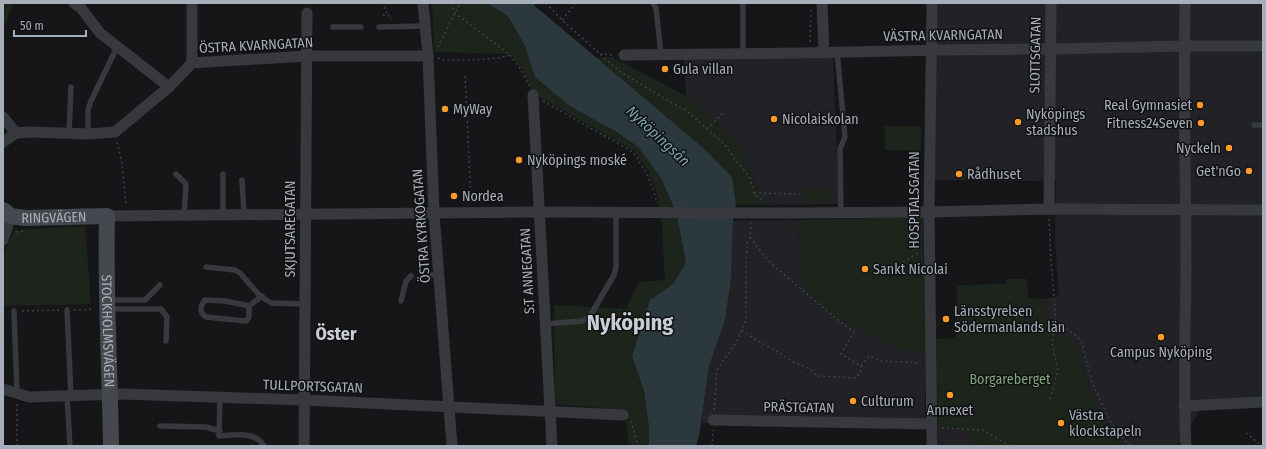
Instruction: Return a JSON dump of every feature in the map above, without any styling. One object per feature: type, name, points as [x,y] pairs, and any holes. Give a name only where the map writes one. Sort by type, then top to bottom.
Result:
[{"type":"street","points":[[74,3],[81,8],[100,33],[169,87]]},
{"type":"street","points":[[192,3],[192,63]]},
{"type":"street","name":"ÖSTRA KYRKOGATAN","points":[[423,3],[430,56],[434,275],[450,407],[452,446]]},
{"type":"street","points":[[822,3],[824,52]]},
{"type":"street","name":"HOSPITALSGATAN","points":[[932,3],[930,51],[929,212],[932,446]]},
{"type":"street","name":"SLOTTSGATAN","points":[[1049,209],[1051,3]]},
{"type":"street","points":[[1185,3],[1186,272],[1184,406],[1186,446]]},
{"type":"street","name":"SKJUTSAREGATAN","points":[[304,446],[306,13]]},
{"type":"street","name":"VÄSTRA KVARNGATAN","points":[[624,55],[1263,46]]},
{"type":"street","name":"ÖSTRA KVARNGATAN","points":[[115,132],[169,87],[192,63],[307,56],[430,56]]},
{"type":"street","name":"S:T ANNEGATAN","points":[[533,95],[552,446]]},
{"type":"street","points":[[3,117],[16,133]]},
{"type":"street","points":[[3,142],[16,133],[88,134],[115,132]]},
{"type":"street","points":[[107,216],[472,212],[929,212],[1049,209],[1263,210]]},
{"type":"street","points":[[3,240],[7,213]]},
{"type":"street","name":"RINGVÄGEN","points":[[7,213],[25,218],[107,216]]},
{"type":"street","name":"STOCKHOLMSVÄGEN","points":[[107,216],[109,256],[104,306],[110,394],[111,446]]},
{"type":"street","name":"TULLPORTSGATAN","points":[[3,389],[29,397],[110,394],[304,400],[623,415]]},
{"type":"street","points":[[1184,406],[1263,402]]},
{"type":"street","name":"PRÄSTGATAN","points":[[713,420],[931,424]]},
{"type":"lane","points":[[653,3],[656,8],[661,54]]},
{"type":"lane","points":[[743,3],[743,54]]},
{"type":"lane","points":[[379,27],[425,26]]},
{"type":"lane","points":[[333,28],[361,27]]},
{"type":"lane","points":[[88,134],[88,110],[91,101],[117,47]]},
{"type":"lane","points":[[837,52],[844,137],[840,149],[841,212]]},
{"type":"lane","points":[[69,133],[71,87]]},
{"type":"lane","points":[[1254,125],[1263,124]]},
{"type":"lane","points":[[176,174],[186,184],[184,215]]},
{"type":"lane","points":[[223,174],[223,214]]},
{"type":"lane","points":[[242,180],[244,214]]},
{"type":"lane","points":[[545,324],[582,321],[589,318],[614,275],[616,267],[616,212]]},
{"type":"lane","points":[[206,267],[235,270],[271,303],[304,304]]},
{"type":"lane","points":[[401,301],[406,280],[411,276]]},
{"type":"lane","points":[[104,306],[145,300],[160,285]]},
{"type":"lane","points":[[249,306],[249,317],[246,321],[206,317],[200,309],[205,300],[226,301],[249,306],[262,296]]},
{"type":"lane","points":[[104,306],[161,309],[166,317],[166,341]]},
{"type":"lane","points":[[67,310],[70,446]]},
{"type":"lane","points":[[14,311],[18,394]]},
{"type":"lane","points":[[220,398],[219,436],[252,436],[262,442],[264,446]]},
{"type":"lane","points":[[160,426],[206,427],[220,431]]},
{"type":"path","points":[[451,3],[455,13],[510,55],[522,71],[533,95],[633,152],[647,174],[661,213]]},
{"type":"path","points":[[437,48],[460,3]]},
{"type":"path","points":[[546,3],[562,20],[619,71],[687,111],[725,145],[749,176],[754,193],[761,199],[761,204]]},
{"type":"path","points":[[562,20],[576,3]]},
{"type":"path","points":[[804,53],[804,49],[810,47],[811,3]]},
{"type":"path","points":[[384,7],[388,14]]},
{"type":"path","points":[[600,54],[624,55]]},
{"type":"path","points":[[430,56],[442,60],[451,60],[493,58],[510,55]]},
{"type":"path","points":[[465,76],[472,212]]},
{"type":"path","points":[[707,129],[725,111]]},
{"type":"path","points":[[115,132],[122,163],[127,215]]},
{"type":"path","points":[[754,193],[800,194]]},
{"type":"path","points":[[1049,209],[1056,321],[1052,343],[1058,371],[1050,400]]},
{"type":"path","points":[[712,446],[717,370],[737,341],[746,320],[747,243],[750,237],[751,212]]},
{"type":"path","points":[[750,237],[758,249],[783,274],[836,319],[854,332],[841,354],[861,366]]},
{"type":"path","points":[[899,265],[929,246]]},
{"type":"path","points":[[14,311],[67,310],[104,306]]},
{"type":"path","points":[[1056,321],[1081,340],[1092,382],[1107,414],[1117,432],[1131,446]]},
{"type":"path","points":[[742,330],[754,339],[794,362],[810,369],[817,376],[856,378],[860,373],[861,366],[869,356],[880,360],[931,364]]},
{"type":"path","points":[[17,446],[16,406],[18,394]]},
{"type":"path","points":[[623,415],[631,421],[638,446]]},
{"type":"path","points":[[931,424],[938,428],[982,430],[1010,446]]},
{"type":"path","points":[[1246,433],[1262,446]]},
{"type":"shaded area","points":[[928,3],[1263,3],[1263,407],[1201,409],[1177,446],[1120,446],[1095,404],[1076,346],[1046,323],[1043,299],[1059,296],[1055,240],[1056,181],[931,180]]},
{"type":"shaded area","name":"Nicolaiskolan","points":[[833,58],[839,204],[764,205],[739,143],[686,96],[684,60]]},
{"type":"shaded area","points":[[797,220],[798,252],[829,314],[893,347],[925,355],[925,429],[701,423],[709,366],[725,320],[731,279],[733,221]]},
{"type":"shaded area","points":[[938,428],[962,429],[978,446],[938,446]]},
{"type":"green space","points":[[3,3],[13,3],[7,22],[3,27]]},
{"type":"green space","points":[[432,3],[487,3],[508,16],[525,46],[535,77],[637,146],[661,178],[676,212],[686,262],[673,284],[650,300],[632,356],[644,391],[649,427],[649,446],[629,446],[625,410],[555,404],[554,305],[626,309],[639,282],[665,280],[661,212],[656,191],[649,172],[634,151],[534,94],[523,70],[510,54],[434,52]]},
{"type":"green space","points":[[612,57],[686,96],[739,143],[764,205],[736,205],[731,177],[701,146],[596,58]]},
{"type":"green space","points":[[885,126],[921,126],[921,150],[885,150]]},
{"type":"green space","points":[[804,188],[830,189],[830,202],[804,202]]},
{"type":"green space","points":[[923,217],[925,355],[893,347],[829,314],[811,298],[801,280],[797,220]]},
{"type":"green space","points":[[85,226],[91,304],[3,306],[3,254],[15,230]]},
{"type":"green space","name":"Borgareberget","points":[[1007,279],[1027,279],[1028,299],[1043,299],[1047,323],[1076,346],[1095,404],[1120,446],[978,446],[962,429],[938,428],[936,339],[956,339],[957,285],[1006,284]]},
{"type":"water","name":"Nyköpingsån","points":[[487,3],[535,3],[535,6],[701,146],[732,177],[736,205],[733,221],[731,279],[725,320],[709,366],[699,436],[696,446],[649,446],[649,427],[644,391],[632,356],[650,300],[673,284],[686,262],[676,212],[661,178],[637,146],[615,131],[570,106],[535,77],[525,46],[508,16]]},
{"type":"place","name":"Gula villan","points":[[665,69]]},
{"type":"place","name":"Real Gymnasiet","points":[[1200,105]]},
{"type":"place","name":"MyWay","points":[[445,109]]},
{"type":"place","name":"Nicolaiskolan","points":[[774,119]]},
{"type":"place","name":"Nyköpings stadshus","points":[[1018,122]]},
{"type":"place","name":"Fitness24Seven","points":[[1201,123]]},
{"type":"place","name":"Nyckeln","points":[[1229,148]]},
{"type":"place","name":"Nyköpings moské","points":[[519,160]]},
{"type":"place","name":"Get'nGo","points":[[1249,171]]},
{"type":"place","name":"Rådhuset","points":[[959,174]]},
{"type":"place","name":"Nordea","points":[[454,196]]},
{"type":"place","name":"Sankt Nicolai","points":[[865,269]]},
{"type":"place","name":"Länsstyrelsen Södermanlands län","points":[[946,319]]},
{"type":"place","name":"Campus Nyköping","points":[[1161,337]]},
{"type":"place","name":"Annexet","points":[[950,395]]},
{"type":"place","name":"Culturum","points":[[853,401]]},
{"type":"place","name":"Västra klockstapeln","points":[[1061,423]]},
{"type":"district","name":"Nyköping","points":[[630,322]]},
{"type":"district","name":"Öster","points":[[336,334]]}]
